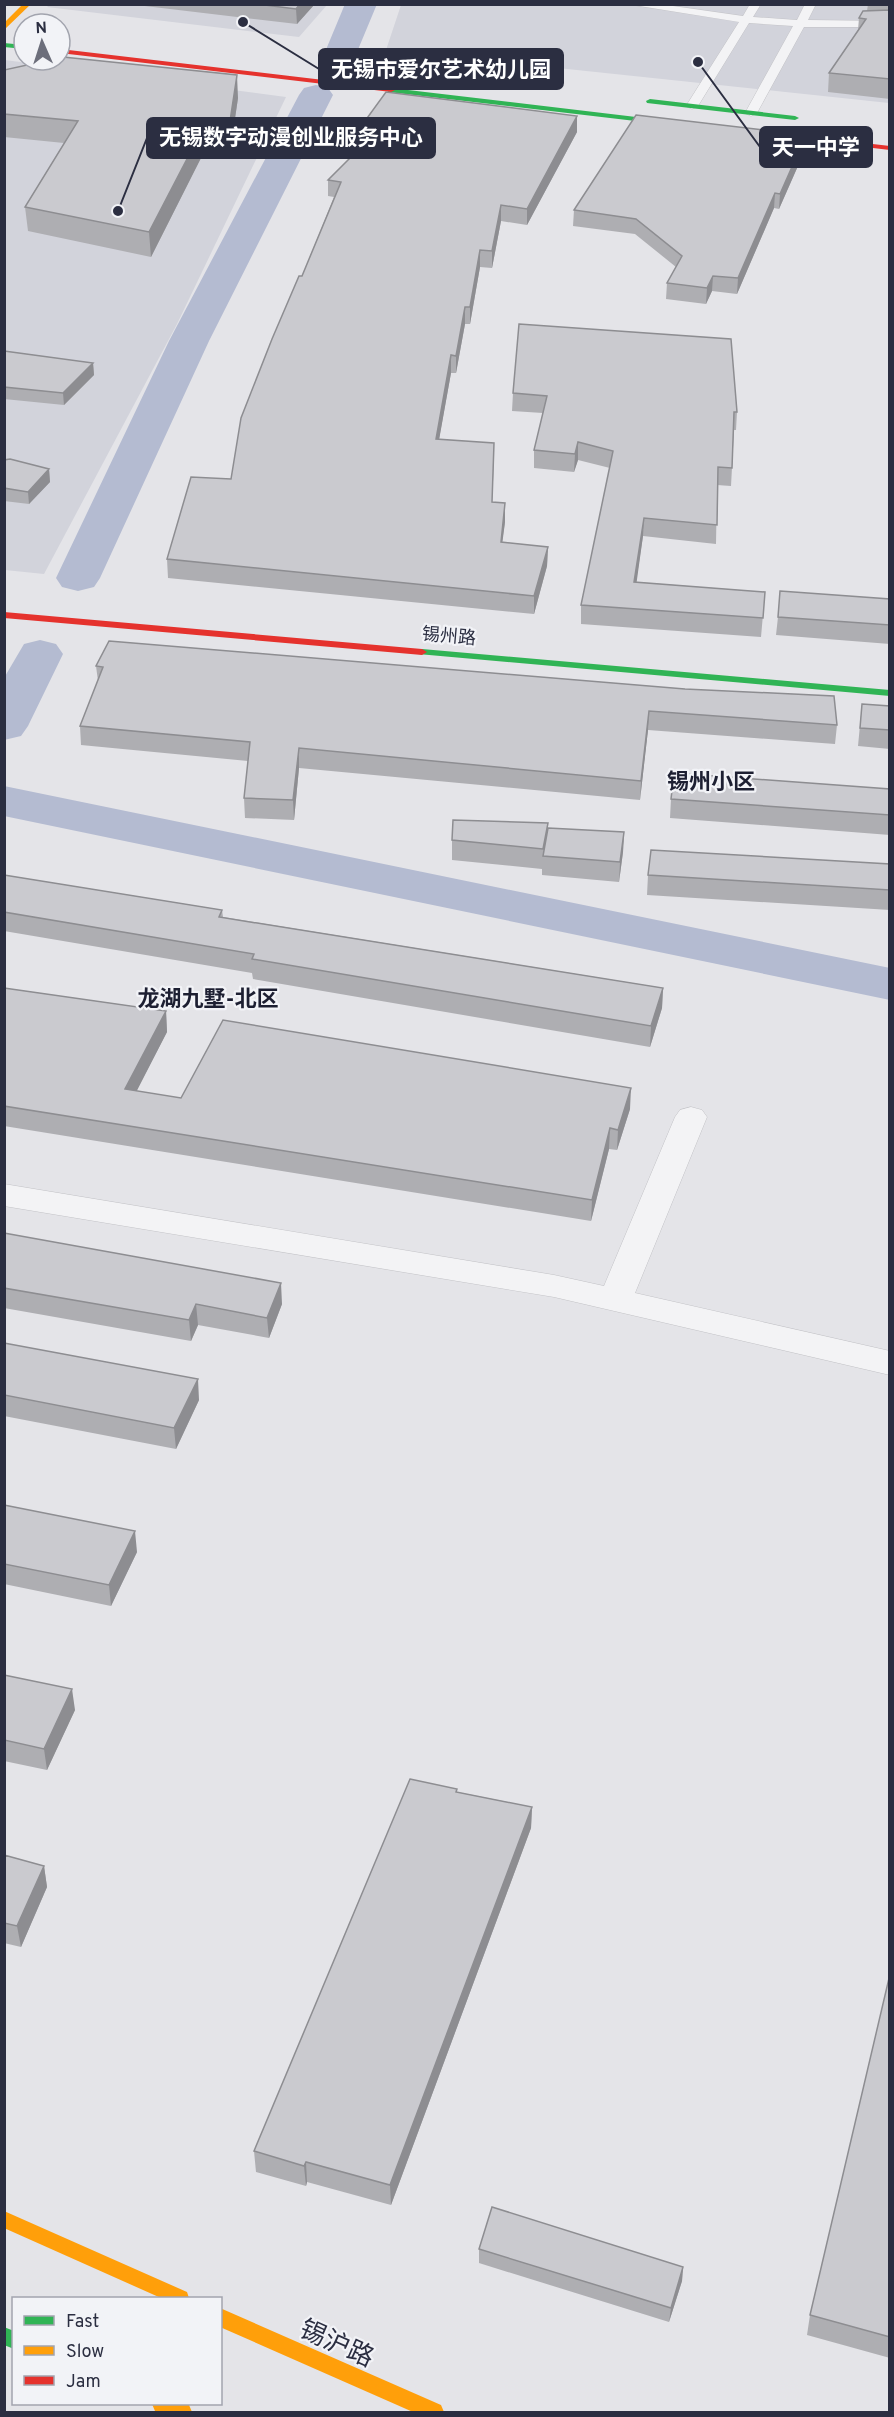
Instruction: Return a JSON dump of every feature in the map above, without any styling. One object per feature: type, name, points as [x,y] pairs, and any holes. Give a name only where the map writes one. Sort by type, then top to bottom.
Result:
[{"type":"main road","points":[[5,28],[28,4]]},
{"type":"main road","points":[[72,52],[691,125]]},
{"type":"main road","points":[[634,99],[809,119]]},
{"type":"main road","points":[[752,132],[890,148]]},
{"type":"main road","points":[[4,601],[114,610]]},
{"type":"main road","name":"锡州路","points":[[4,615],[890,693]]},
{"type":"main road","points":[[4,2219],[178,2297]]},
{"type":"main road","name":"锡沪路","points":[[222,2318],[434,2412]]},
{"type":"main road","points":[[166,2405],[182,2412]]},
{"type":"street","points":[[615,1300],[692,1117]]},
{"type":"street","points":[[4,1195],[554,1286],[890,1363]]},
{"type":"lane","points":[[632,4],[746,21],[801,24],[890,24]]},
{"type":"lane","points":[[692,106],[756,4]]},
{"type":"lane","points":[[751,112],[811,4]]},
{"type":"shaded area","points":[[50,4],[327,5],[299,37],[47,7]]},
{"type":"shaded area","points":[[401,5],[889,5],[889,103],[386,50]]},
{"type":"shaded area","points":[[5,60],[12,61],[12,72],[72,72],[72,69],[286,97],[177,324],[44,574],[5,570]]},
{"type":"building","points":[[257,4],[300,4],[296,9]]},
{"type":"building","points":[[890,10],[890,79],[829,73],[866,19],[859,18],[863,11]]},
{"type":"building","points":[[72,58],[237,75],[228,134],[201,132],[149,232],[25,207],[78,121],[4,114],[4,70],[12,68],[12,72],[72,72]]},
{"type":"building","points":[[386,92],[577,116],[527,209],[501,205],[492,251],[480,250],[470,307],[465,307],[456,356],[451,355],[436,439],[494,443],[492,502],[505,503],[501,542],[548,547],[534,596],[167,559],[191,477],[231,479],[241,418],[272,339],[299,276],[302,276],[341,182],[328,180],[363,145],[349,143]]},
{"type":"building","points":[[636,115],[806,135],[780,194],[775,193],[738,278],[713,276],[707,288],[667,283],[682,256],[636,219],[574,210]]},
{"type":"building","points":[[519,324],[731,339],[737,412],[734,412],[732,468],[718,467],[717,525],[644,518],[634,582],[765,592],[763,618],[581,605],[613,451],[578,442],[575,454],[534,450],[547,396],[513,393]]},
{"type":"building","points":[[4,351],[93,363],[63,393],[4,387]]},
{"type":"building","points":[[10,459],[49,469],[28,492],[4,488],[4,460]]},
{"type":"building","points":[[780,591],[890,599],[890,625],[778,617]]},
{"type":"building","points":[[109,641],[685,689],[834,696],[837,725],[649,711],[641,781],[299,748],[293,800],[244,798],[250,742],[80,726],[103,667],[96,666]]},
{"type":"building","points":[[862,704],[890,706],[890,730],[860,728]]},
{"type":"building","points":[[674,773],[890,789],[890,815],[671,799]]},
{"type":"building","points":[[453,820],[548,823],[543,849],[452,840]]},
{"type":"building","points":[[548,828],[624,832],[620,862],[543,856]]},
{"type":"building","points":[[651,850],[890,864],[890,890],[648,875]]},
{"type":"building","points":[[4,875],[222,910],[219,917],[663,988],[651,1026],[252,959],[254,954],[4,912]]},
{"type":"building","points":[[4,988],[166,1011],[125,1089],[181,1098],[223,1020],[631,1088],[618,1130],[610,1128],[592,1200],[4,1106]]},
{"type":"building","points":[[4,1233],[281,1283],[267,1318],[196,1304],[189,1320],[4,1288]]},
{"type":"building","points":[[4,1343],[198,1379],[174,1428],[4,1395]]},
{"type":"building","points":[[4,1505],[135,1531],[109,1585],[4,1564]]},
{"type":"building","points":[[4,1675],[72,1689],[44,1749],[4,1740]]},
{"type":"building","points":[[410,1779],[457,1789],[456,1792],[532,1807],[390,2185],[306,2162],[304,2166],[254,2151]]},
{"type":"building","points":[[4,1855],[44,1866],[17,1926],[4,1923]]},
{"type":"building","points":[[890,1974],[890,2337],[810,2315]]},
{"type":"building","points":[[492,2207],[683,2267],[671,2308],[479,2249]]},
{"type":"waterway","points":[[341,52],[361,4]]},
{"type":"waterway","points":[[78,578],[189,341],[316,95]]},
{"type":"waterway","points":[[4,726],[40,654]]},
{"type":"waterway","points":[[4,801],[890,984]]},
{"type":"traffic: fast","points":[[4,45],[12,46]]},
{"type":"traffic: fast","points":[[391,90],[678,124]]},
{"type":"traffic: fast","points":[[650,101],[795,118]]},
{"type":"traffic: fast","points":[[422,652],[890,693]]},
{"type":"traffic: fast","points":[[4,2336],[12,2339]]},
{"type":"traffic: slow","points":[[4,28],[28,4]]},
{"type":"traffic: slow","points":[[4,2219],[178,2297]]},
{"type":"traffic: slow","points":[[222,2318],[434,2412]]},
{"type":"traffic: slow","points":[[164,2405],[182,2412]]},
{"type":"traffic: jam","points":[[72,52],[391,90]]},
{"type":"traffic: jam","points":[[762,133],[890,148]]},
{"type":"traffic: jam","points":[[4,615],[422,652]]},
{"type":"place","name":"无锡市爱尔艺术幼儿园","points":[[243,22]]},
{"type":"place","name":"天一中学","points":[[698,62]]},
{"type":"place","name":"无锡数字动漫创业服务中心","points":[[118,211]]},
{"type":"district","name":"锡州小区","points":[[711,781]]},
{"type":"district","name":"龙湖九墅-北区","points":[[208,998]]}]
